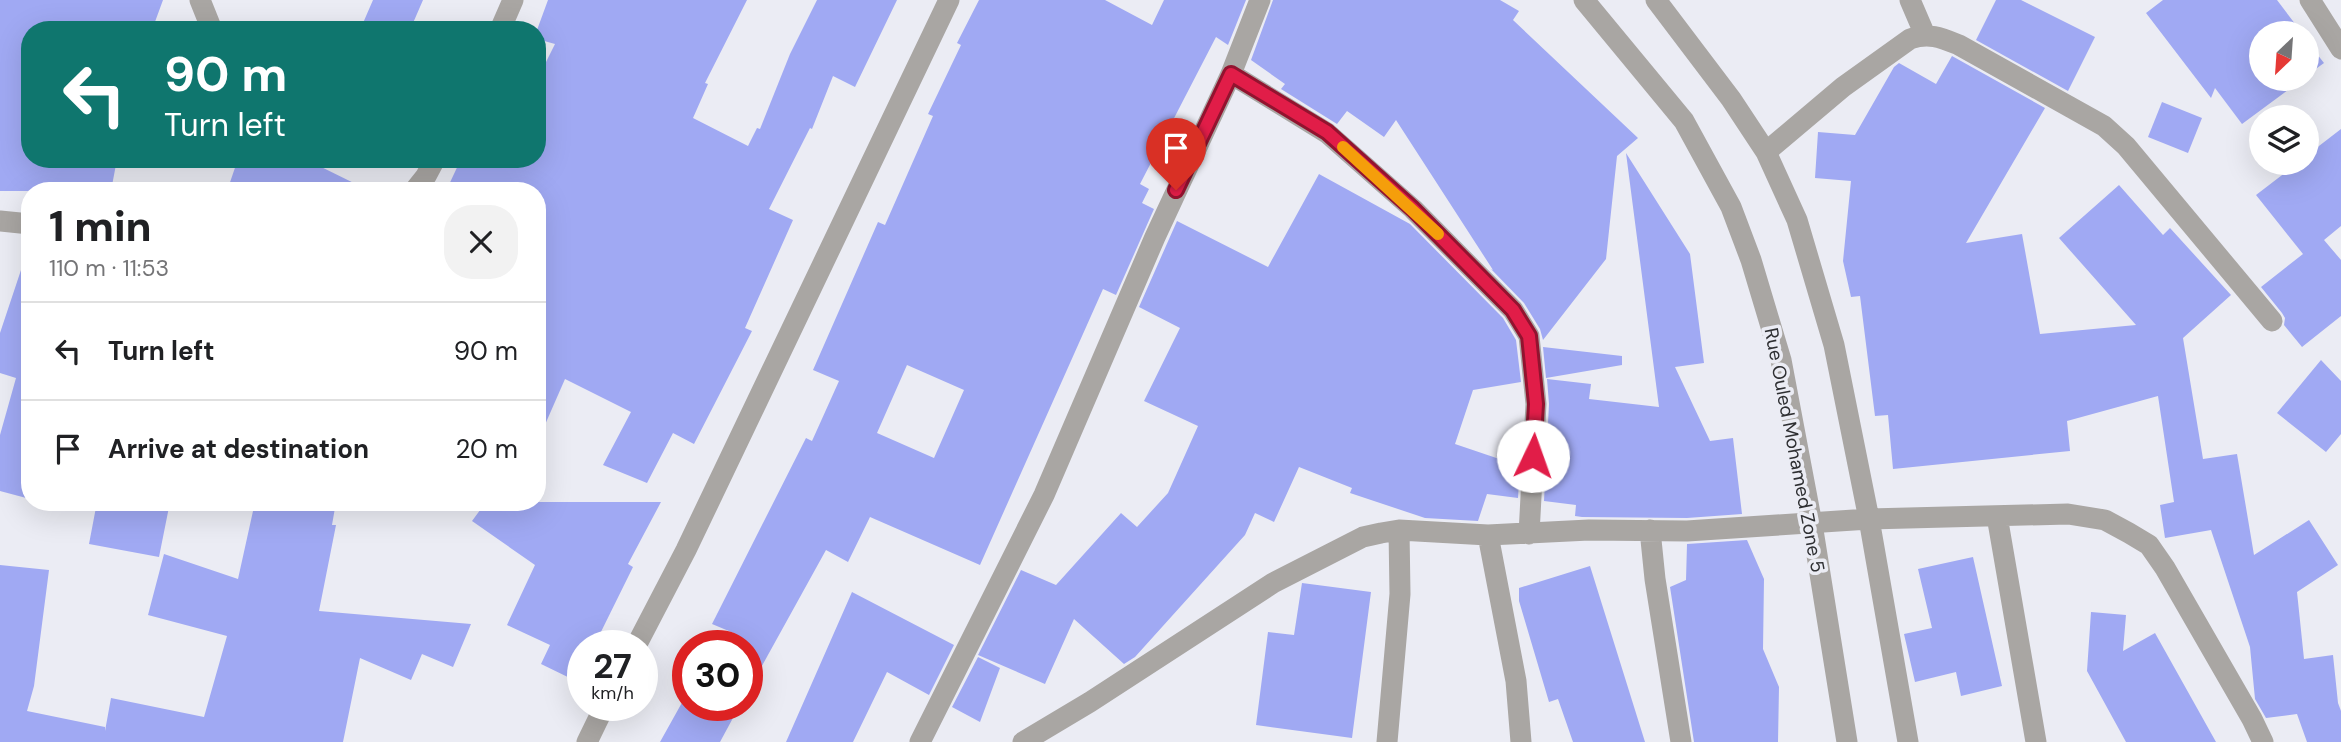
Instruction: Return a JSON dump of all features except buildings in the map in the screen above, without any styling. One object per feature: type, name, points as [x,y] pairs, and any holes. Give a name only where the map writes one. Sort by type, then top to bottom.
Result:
[{"type":"street","points":[[200,0],[208,21]]},
{"type":"street","points":[[504,21],[513,0]]},
{"type":"street","points":[[644,630],[704,513],[949,0]]},
{"type":"street","points":[[920,742],[1044,495],[1155,237],[1231,74],[1260,0]]},
{"type":"street","name":"Rue Ouled Mohamed Zone 5","points":[[1584,0],[1684,121],[1731,207],[1751,260],[1781,360],[1812,524],[1847,742]]},
{"type":"street","points":[[1656,0],[1731,99],[1766,152],[1797,220],[1834,345],[1869,519],[1908,742]]},
{"type":"street","points":[[1910,0],[1925,34]]},
{"type":"street","points":[[2310,0],[2341,49]]},
{"type":"street","points":[[1766,152],[1843,87],[1910,38],[1925,34],[1934,35],[1959,45],[2104,126],[2126,146],[2272,321]]},
{"type":"street","points":[[1231,74],[1327,132],[1413,209],[1513,310],[1529,336],[1536,404],[1528,534]]},
{"type":"street","points":[[0,221],[21,223]]},
{"type":"street","points":[[1023,742],[1051,733],[1273,583],[1363,537],[1399,530],[1488,535],[1589,530],[1687,531],[1869,519],[2068,514],[2105,520],[2149,545],[2165,568],[2263,742]]},
{"type":"street","points":[[1997,516],[2036,742]]},
{"type":"street","points":[[1387,742],[1400,594],[1399,530]]},
{"type":"street","points":[[1650,530],[1655,579],[1681,742]]},
{"type":"street","points":[[1488,535],[1516,681],[1521,742]]},
{"type":"street","points":[[587,742],[597,721]]},
{"type":"slow traffic","points":[[1343,147],[1438,234]]},
{"type":"route","points":[[1176,190],[1231,74],[1327,132],[1413,209],[1513,310],[1529,336],[1536,404],[1533,456]]}]
